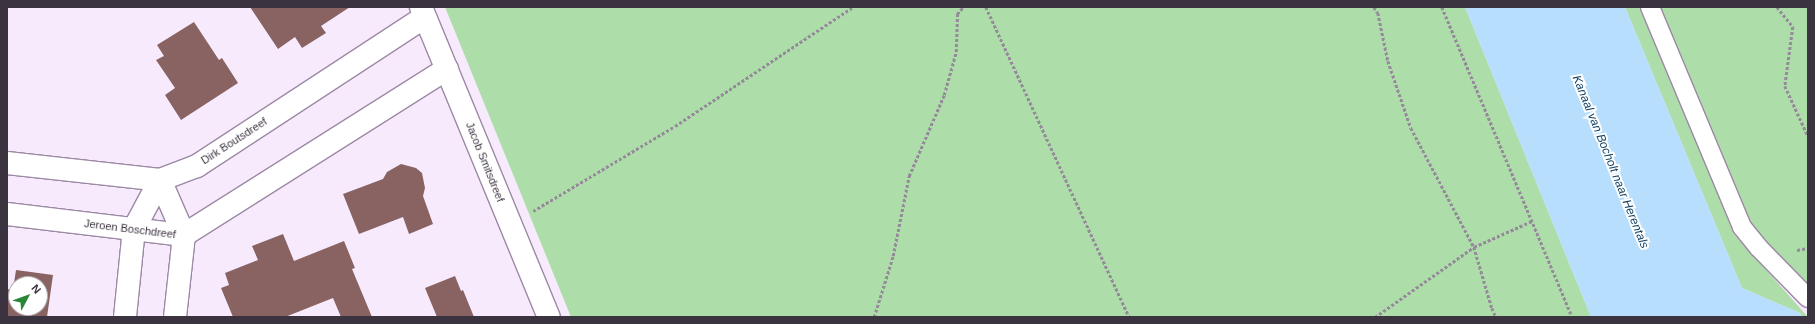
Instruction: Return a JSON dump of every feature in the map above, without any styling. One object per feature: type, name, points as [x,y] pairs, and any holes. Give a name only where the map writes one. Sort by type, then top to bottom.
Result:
[{"type":"street","name":"Jacob Smitsdreef","points":[[423,12],[549,317]]},
{"type":"street","name":"Dirk Boutsdreef","points":[[160,180],[197,166],[423,12]]},
{"type":"street","points":[[175,317],[184,235],[447,69]]},
{"type":"street","points":[[7,163],[160,180],[134,228],[124,317]]},
{"type":"street","name":"Jeroen Boschdreef","points":[[160,180],[184,235]]},
{"type":"street","name":"Jeroen Boschdreef","points":[[7,214],[184,235]]},
{"type":"lane","points":[[1650,7],[1742,227],[1759,248],[1808,298]]},
{"type":"path","points":[[511,225],[675,126],[853,7]]},
{"type":"path","points":[[874,317],[893,256],[909,176],[944,95],[956,52],[956,14],[963,7]]},
{"type":"path","points":[[986,7],[1129,317]]},
{"type":"path","points":[[1374,7],[1378,13],[1388,61],[1411,128],[1474,247],[1496,317]]},
{"type":"path","points":[[1442,7],[1572,317]]},
{"type":"path","points":[[1776,7],[1793,27],[1785,86],[1808,136]]},
{"type":"path","points":[[1375,317],[1474,247],[1532,222]]},
{"type":"green space","points":[[445,7],[1465,7],[1591,317],[571,317]]},
{"type":"green space","points":[[1625,7],[1643,7],[1717,181],[1734,234],[1808,317],[1802,317],[1800,313],[1742,288]]},
{"type":"green space","points":[[1657,7],[1808,7],[1808,290],[1759,239],[1744,216]]},
{"type":"water","name":"Kanaal van Bocholt naar Herentals","points":[[1465,7],[1625,7],[1742,288],[1800,313],[1802,317],[1591,317]]},
{"type":"building","points":[[250,7],[350,7],[321,26],[326,33],[302,48],[295,37],[278,49]]},
{"type":"building","points":[[194,22],[219,60],[222,58],[238,83],[181,120],[165,95],[175,88],[156,60],[164,56],[157,45]]},
{"type":"building","points":[[401,164],[416,168],[422,173],[425,188],[423,196],[433,224],[409,234],[403,217],[359,234],[343,194],[383,179],[387,172]]},
{"type":"building","points":[[283,234],[294,261],[344,241],[355,268],[352,269],[372,317],[341,317],[333,298],[285,317],[233,317],[221,288],[229,285],[225,273],[258,260],[252,246]]},
{"type":"building","points":[[16,270],[53,275],[48,310],[48,276],[15,276]]},
{"type":"building","points":[[455,276],[461,291],[463,290],[474,317],[437,317],[425,288]]},
{"type":"building","points":[[7,289],[8,316],[47,317],[7,317]]}]
